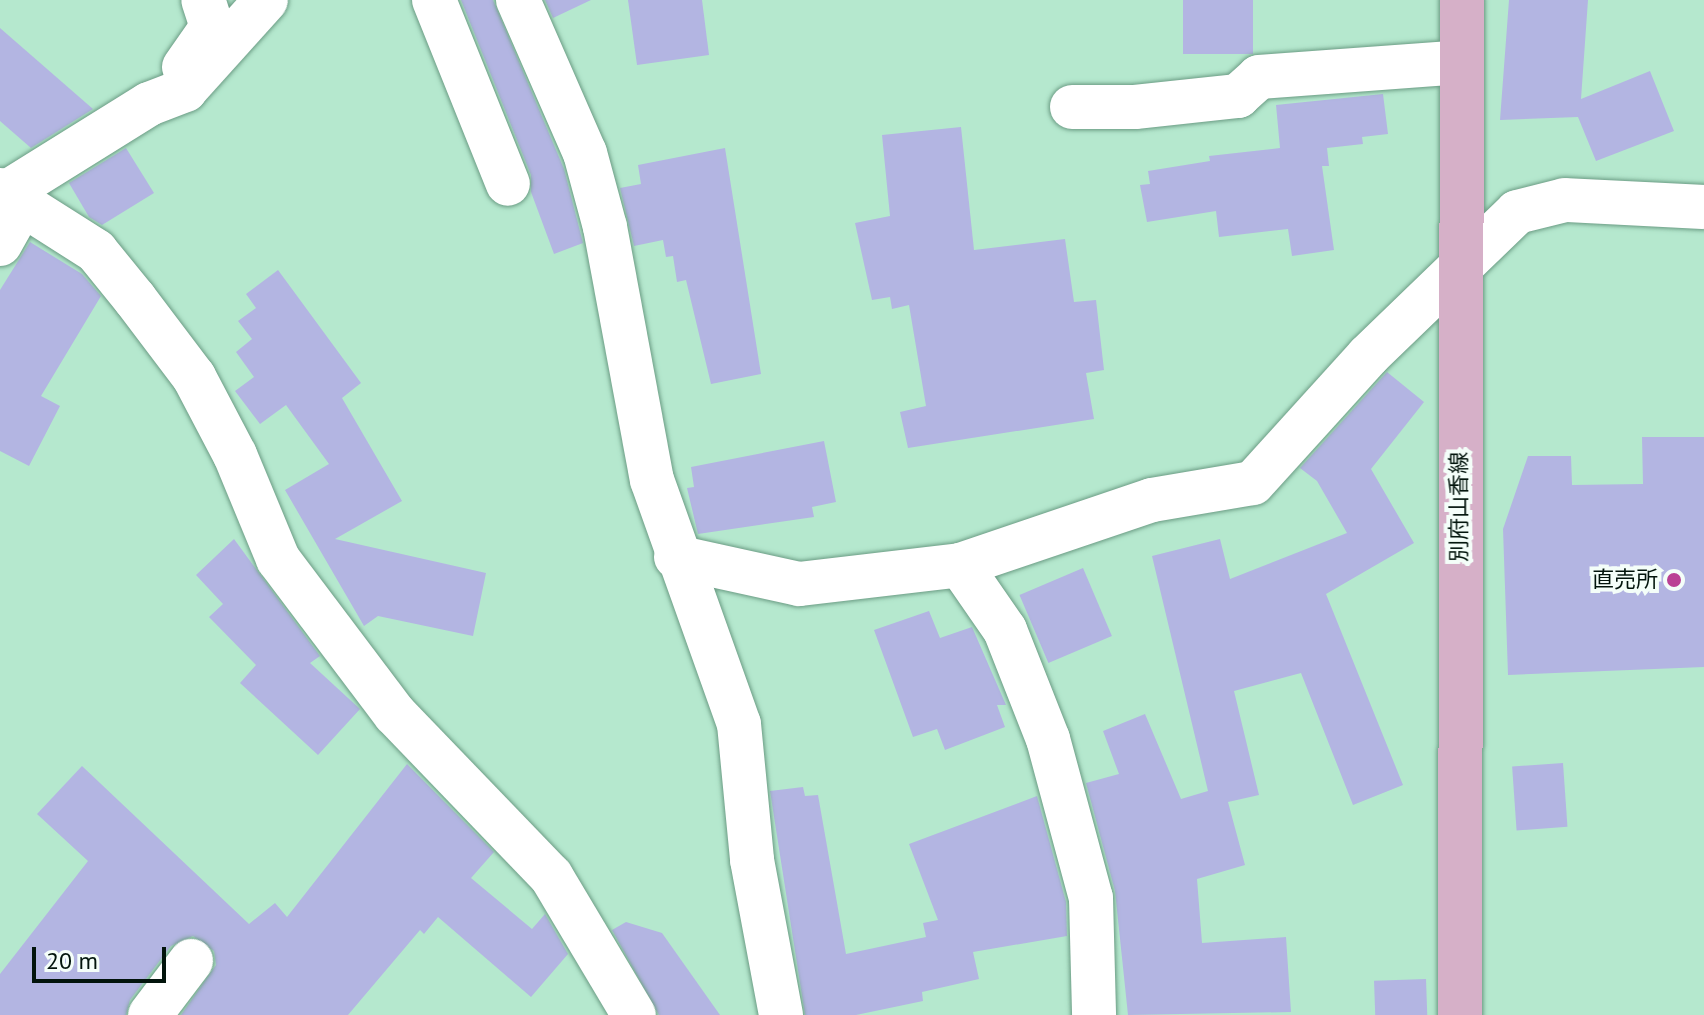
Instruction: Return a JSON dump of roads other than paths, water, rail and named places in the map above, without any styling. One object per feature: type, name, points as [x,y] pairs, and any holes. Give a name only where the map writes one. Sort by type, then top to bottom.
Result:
[{"type":"main road","name":"別府山香線","points":[[1462,0],[1459,263],[1463,1011]]},
{"type":"street","points":[[149,104],[200,52],[212,27],[203,0]]},
{"type":"street","points":[[0,244],[10,195],[149,104],[185,90],[266,0]]},
{"type":"street","points":[[434,0],[508,184]]},
{"type":"street","points":[[518,0],[585,153],[605,227],[652,480],[676,557],[739,724],[752,860],[781,1015]]},
{"type":"street","points":[[1072,107],[1135,107],[1238,96],[1259,77],[1461,62]]},
{"type":"street","points":[[10,195],[96,251],[135,299],[194,377],[235,455],[278,559],[395,714],[551,876],[634,1015]]},
{"type":"street","points":[[676,557],[799,584],[960,565],[1152,500],[1253,483],[1459,263],[1517,212],[1565,200],[1704,207]]},
{"type":"street","points":[[960,565],[1005,630],[1048,739],[1091,898],[1094,1015]]},
{"type":"street","points":[[150,1015],[191,961]]},
{"type":"place","name":"直売所","points":[[1674,580]]}]
